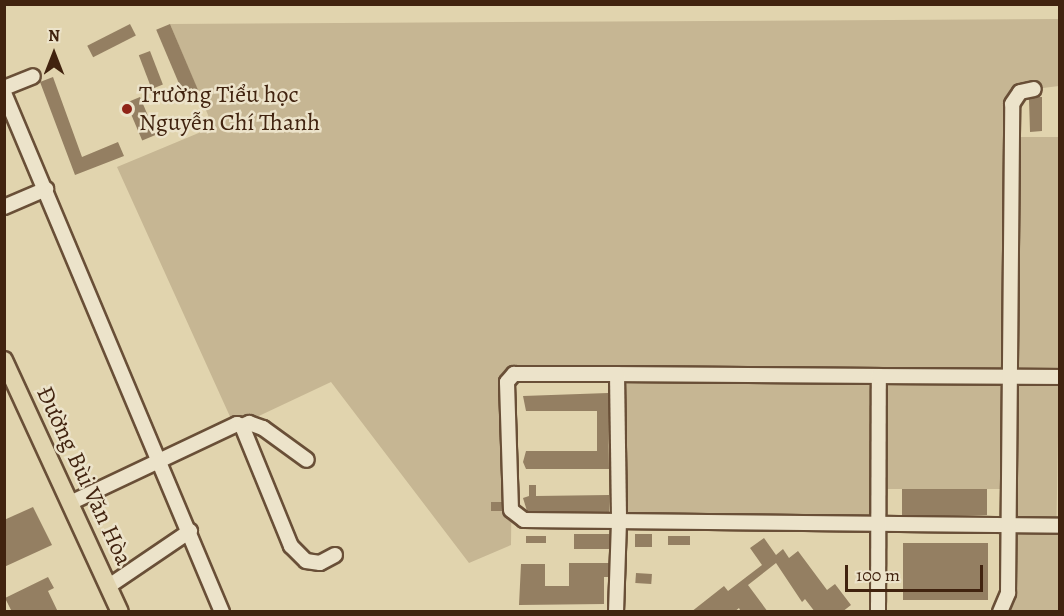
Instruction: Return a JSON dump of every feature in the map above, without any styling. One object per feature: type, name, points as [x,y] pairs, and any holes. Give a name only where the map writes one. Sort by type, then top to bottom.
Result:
[{"type":"main road","name":"Đường Bùi Văn Hòa","points":[[4,360],[120,612]]},
{"type":"street","points":[[4,88],[33,76]]},
{"type":"street","points":[[1000,612],[1008,593],[1012,104],[1020,92],[1034,89]]},
{"type":"street","points":[[4,93],[161,459],[222,612]]},
{"type":"street","points":[[4,207],[46,189]]},
{"type":"street","points":[[1059,376],[514,374],[507,382],[511,510],[515,517],[879,526],[1059,526]]},
{"type":"street","points":[[616,612],[619,521],[617,374]]},
{"type":"street","points":[[878,612],[879,376]]},
{"type":"street","points":[[70,503],[232,425],[242,426],[249,423],[263,428],[307,460]]},
{"type":"street","points":[[242,426],[291,546],[306,561],[320,563],[335,555]]},
{"type":"street","points":[[109,586],[190,531]]},
{"type":"shaded area","points":[[1059,19],[1059,86],[1019,91],[1007,374],[513,372],[511,545],[469,563],[331,382],[244,423],[232,421],[117,167],[213,127],[170,24]]},
{"type":"shaded area","points":[[1014,137],[1059,137],[1059,374],[1014,374]]},
{"type":"shaded area","points":[[619,376],[877,376],[877,519],[619,519]]},
{"type":"shaded area","points":[[881,378],[1007,378],[1007,489],[881,489]]},
{"type":"shaded area","points":[[1011,378],[1059,379],[1056,525],[1008,524]]},
{"type":"shaded area","points":[[1010,528],[1059,528],[1059,612],[1010,612]]},
{"type":"building","points":[[130,24],[136,36],[93,57],[87,46]]},
{"type":"building","points":[[170,24],[199,92],[185,98],[156,30]]},
{"type":"building","points":[[150,51],[163,85],[152,89],[139,55]]},
{"type":"building","points":[[53,77],[82,157],[118,142],[124,156],[75,175],[40,82]]},
{"type":"building","points":[[140,97],[156,135],[142,141],[126,103]]},
{"type":"building","points":[[1042,97],[1042,131],[1030,132],[1029,99]]},
{"type":"building","points":[[608,393],[609,469],[526,469],[523,462],[526,451],[597,451],[597,411],[526,411],[523,396]]},
{"type":"building","points":[[529,485],[536,485],[536,496],[609,495],[609,512],[527,511],[523,498],[529,496]]},
{"type":"building","points":[[902,489],[987,489],[987,515],[902,515]]},
{"type":"building","points":[[491,502],[502,502],[502,511],[491,511]]},
{"type":"building","points":[[33,507],[52,545],[4,567],[4,520]]},
{"type":"building","points":[[574,534],[609,534],[609,549],[574,549]]},
{"type":"building","points":[[635,534],[652,534],[652,547],[635,547]]},
{"type":"building","points":[[526,536],[546,536],[546,543],[526,543]]},
{"type":"building","points":[[668,536],[690,536],[690,545],[668,545]]},
{"type":"building","points":[[764,538],[776,555],[783,549],[789,558],[798,551],[827,590],[835,584],[851,605],[842,612],[815,612],[805,599],[802,602],[776,563],[748,585],[768,612],[741,612],[739,608],[734,612],[691,612],[724,586],[728,591],[762,565],[750,548]]},
{"type":"building","points":[[903,543],[988,543],[988,600],[903,600]]},
{"type":"building","points":[[569,563],[609,563],[608,577],[604,577],[604,604],[519,605],[521,564],[545,564],[545,586],[569,586]]},
{"type":"building","points":[[636,573],[652,574],[651,584],[635,583]]},
{"type":"building","points":[[48,577],[54,588],[48,591],[58,612],[12,612],[5,598]]},
{"type":"place","name":"Trường Tiểu học Nguyễn Chí Thanh","points":[[127,109]]}]
